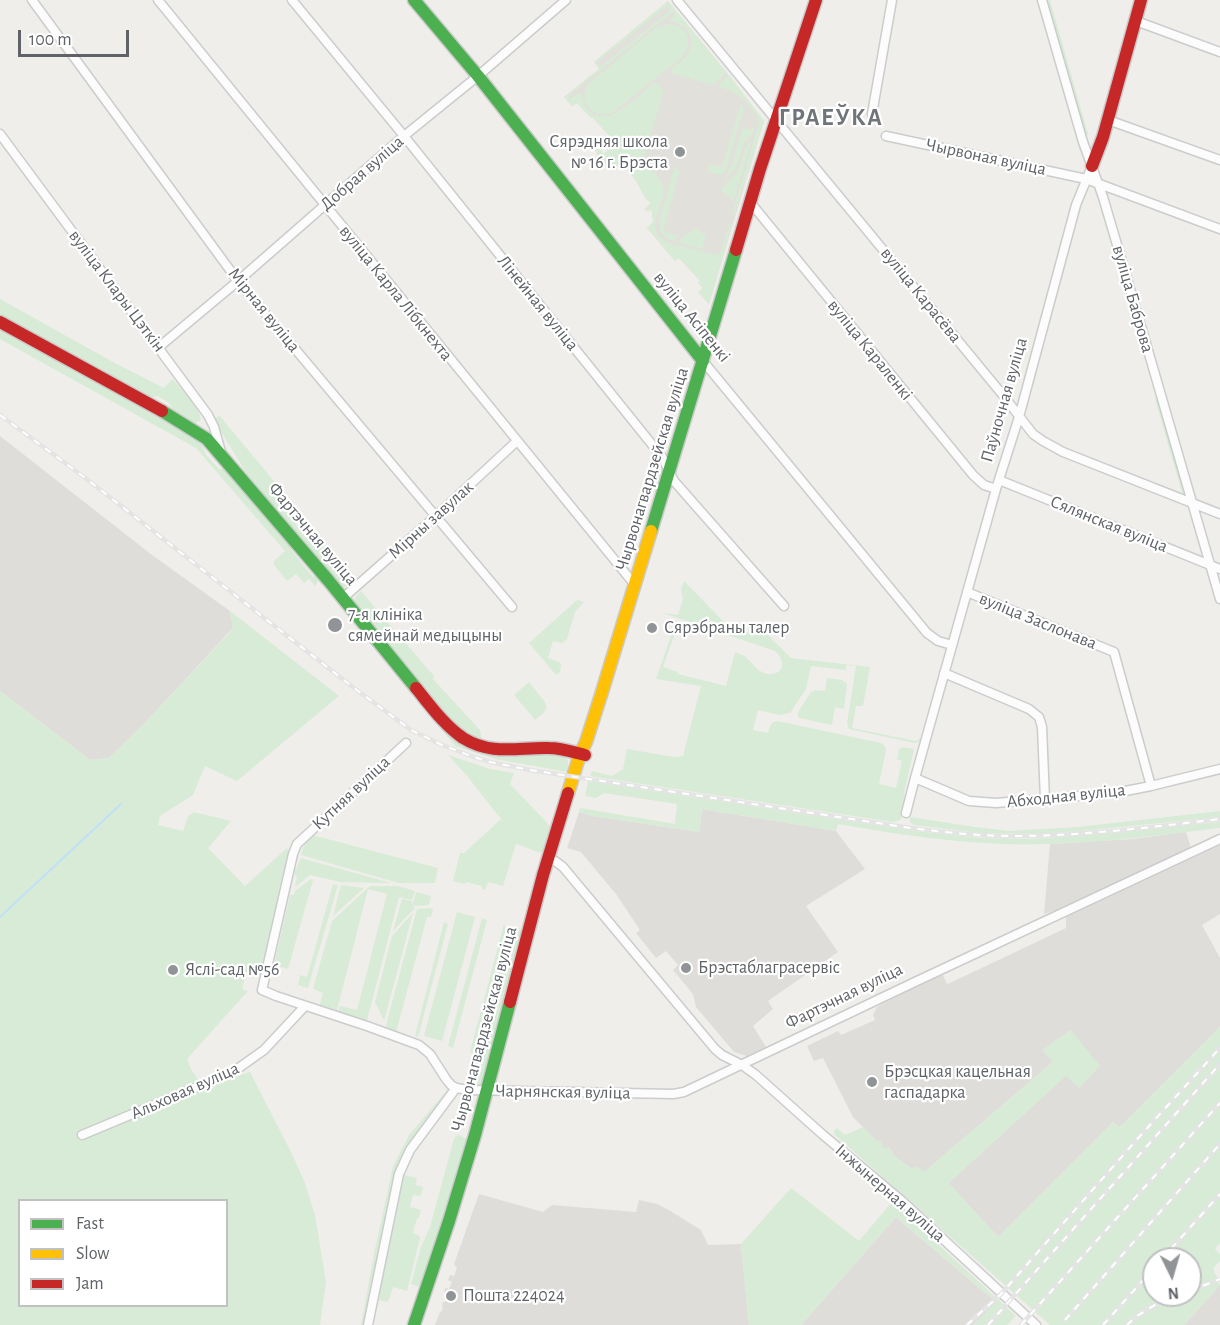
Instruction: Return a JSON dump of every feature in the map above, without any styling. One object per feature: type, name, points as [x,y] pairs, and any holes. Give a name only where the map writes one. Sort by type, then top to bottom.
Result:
[{"type":"main road","name":"вуліца Асіпенкі","points":[[414,0],[478,76],[703,361]]},
{"type":"main road","name":"Чырвонагвардзейская вуліца","points":[[420,1325],[454,1223],[586,742],[750,201],[816,0]]},
{"type":"main road","name":"Паўночная вуліца","points":[[1092,166],[1108,120],[1141,0]]},
{"type":"main road","name":"Фартэчная вуліца","points":[[0,322],[207,439],[343,598],[437,714],[462,738],[493,748],[513,750],[552,748],[583,755]]},
{"type":"main road","name":"Чырвонагвардзейская вуліца","points":[[414,1325],[491,1090]]},
{"type":"street","name":"Мірная вуліца","points":[[32,0],[238,281],[512,608]]},
{"type":"street","name":"вуліца Карла Лібкнехта","points":[[158,0],[635,585]]},
{"type":"street","name":"Лінейная вуліца","points":[[292,0],[662,458],[674,481],[784,606]]},
{"type":"street","name":"Добрая вуліца","points":[[159,347],[566,0]]},
{"type":"street","name":"вуліца Карасёва","points":[[677,0],[1033,434],[1054,448],[1220,514]]},
{"type":"street","points":[[872,114],[892,0]]},
{"type":"street","name":"вуліца Баброва","points":[[1042,0],[1220,599]]},
{"type":"street","points":[[1136,21],[1220,52]]},
{"type":"street","points":[[1108,120],[1220,160]]},
{"type":"street","name":"вуліца Клары Цэткін","points":[[0,134],[208,415],[222,455]]},
{"type":"street","name":"Чырвоная вуліца","points":[[886,136],[1086,179],[1220,229]]},
{"type":"street","name":"Паўночная вуліца","points":[[906,813],[996,489],[1019,417],[1072,217],[1092,166]]},
{"type":"street","name":"вуліца Караленкі","points":[[750,201],[973,475],[984,485],[996,489]]},
{"type":"street","name":"вуліца Асіпенкі","points":[[703,361],[927,633],[938,641],[952,645]]},
{"type":"street","name":"Мірны завулак","points":[[343,598],[435,518],[517,441]]},
{"type":"street","name":"Сялянская вуліца","points":[[999,480],[1220,569]]},
{"type":"street","name":"вуліца Заслонава","points":[[967,592],[1113,652],[1151,786]]},
{"type":"street","points":[[945,673],[1029,710],[1039,717],[1042,727],[1045,800]]},
{"type":"street","name":"Кутняя вуліца","points":[[305,1005],[262,990],[293,854],[297,844],[406,743]]},
{"type":"street","name":"Абходная вуліца","points":[[915,778],[960,798],[978,803],[996,803],[1115,793],[1220,769]]},
{"type":"street","name":"Фартэчная вуліца","points":[[742,1065],[1220,839]]},
{"type":"street","points":[[552,860],[563,867],[712,1046],[722,1055],[742,1065]]},
{"type":"street","points":[[305,1005],[419,1045],[430,1054],[446,1079],[456,1088],[410,1150],[399,1174],[368,1325]]},
{"type":"street","name":"Альховая вуліца","points":[[82,1135],[233,1072],[264,1050],[305,1005]]},
{"type":"street","name":"Чарнянская вуліца","points":[[456,1088],[674,1094],[695,1088],[742,1065]]},
{"type":"street","name":"Інжынерная вуліца","points":[[742,1065],[902,1201],[1036,1325]]},
{"type":"shaded area","name":"Сярэдняя школа № 16 г. Брэста","points":[[668,1],[764,121],[709,304],[698,292],[703,288],[698,283],[700,281],[679,258],[675,261],[647,228],[653,222],[652,210],[646,211],[645,209],[651,203],[646,199],[635,179],[622,164],[618,167],[600,162],[604,154],[616,143],[577,103],[572,106],[564,97],[599,69],[594,62]]},
{"type":"shaded area","points":[[0,436],[152,555],[230,611],[233,628],[144,724],[109,758],[90,760],[0,691]]},
{"type":"shaded area","points":[[702,809],[836,831],[865,869],[806,906],[838,952],[768,1001],[773,1009],[753,1026],[766,1047],[747,1056],[734,1052],[696,1007],[693,994],[673,970],[678,965],[666,951],[656,958],[636,933],[640,930],[616,894],[581,852],[567,848],[579,812],[699,832]]},
{"type":"shaded area","points":[[1186,832],[1191,848],[1044,914],[1050,844],[1133,839]]},
{"type":"shaded area","points":[[1220,844],[1220,914],[1202,925],[1220,958],[1220,1027],[1119,1128],[1113,1122],[998,1237],[948,1183],[1051,1089],[1071,1030],[1043,1050],[1053,1062],[924,1172],[912,1169],[894,1156],[889,1147],[884,1149],[853,1117],[823,1058],[814,1061],[807,1046],[838,1031],[841,1035],[875,1020],[873,1015],[877,1007],[942,973],[947,984],[950,983],[1066,928],[1066,917]]},
{"type":"shaded area","points":[[479,1194],[543,1212],[552,1205],[636,1212],[639,1200],[657,1204],[701,1230],[708,1245],[741,1244],[749,1325],[435,1325],[443,1308],[443,1302],[448,1295],[444,1293],[445,1288],[449,1289],[452,1282],[448,1280],[450,1275],[454,1276],[457,1268],[454,1264]]},
{"type":"shaded area","points":[[896,1217],[997,1303],[973,1325],[801,1325]]},
{"type":"shaded area","points":[[1220,1285],[1220,1325],[1184,1325],[1202,1307]]},
{"type":"green space","points":[[1047,0],[1050,0],[1088,134],[1086,135]]},
{"type":"green space","points":[[668,1],[726,72],[718,81],[711,84],[672,73],[672,68],[687,55],[691,43],[691,37],[685,28],[680,24],[667,21],[675,15],[673,12],[568,96],[570,99],[580,92],[588,110],[596,115],[604,116],[622,109],[654,83],[657,83],[663,91],[646,149],[647,162],[659,177],[663,187],[662,202],[655,224],[656,231],[669,243],[714,255],[720,253],[730,223],[732,224],[709,304],[698,292],[703,288],[698,283],[700,281],[679,258],[675,261],[647,228],[653,222],[652,210],[646,211],[645,209],[651,203],[646,199],[635,179],[622,164],[618,167],[600,162],[592,142],[597,138],[602,143],[598,147],[604,154],[616,143],[577,103],[572,106],[564,97],[599,69],[594,62]],"holes":[[[667,6],[671,10],[600,67],[597,62]]]},
{"type":"green space","points":[[666,24],[680,27],[687,36],[687,47],[680,59],[612,113],[598,114],[588,107],[584,97],[588,84],[656,28]]},
{"type":"green space","points":[[729,75],[764,121],[735,214],[732,214],[759,122],[752,109],[741,97],[719,87]]},
{"type":"green space","points":[[741,103],[743,111],[725,172],[719,175],[707,171],[709,164],[722,167]]},
{"type":"green space","points":[[744,124],[748,130],[755,127],[752,136],[744,143],[735,169],[724,181],[731,167]]},
{"type":"green space","points":[[752,140],[733,202],[721,191],[737,172],[746,147]]},
{"type":"green space","points":[[674,168],[680,170],[663,231],[679,236],[673,241],[663,234],[659,222]]},
{"type":"green space","points":[[1100,199],[1139,332],[1137,333],[1098,200]]},
{"type":"green space","points":[[695,228],[706,236],[702,249],[677,242]]},
{"type":"green space","points":[[0,299],[164,388],[172,379],[193,403],[201,420],[197,423],[190,422],[158,396],[152,397],[0,315]]},
{"type":"green space","points":[[0,329],[166,419],[202,445],[206,455],[219,469],[226,469],[295,546],[291,550],[313,577],[318,574],[320,578],[315,586],[309,579],[304,583],[296,574],[287,581],[274,565],[274,561],[285,551],[196,448],[0,339]]},
{"type":"green space","points":[[1158,398],[1185,494],[1182,493],[1155,399]]},
{"type":"green space","points":[[219,415],[303,516],[295,524],[314,546],[320,542],[354,581],[352,583],[343,587],[336,584],[245,471],[214,420]]},
{"type":"green space","points":[[684,581],[724,622],[750,633],[759,626],[791,658],[870,667],[863,706],[856,706],[852,728],[916,741],[922,737],[919,742],[849,729],[847,723],[856,666],[846,665],[846,670],[811,666],[806,689],[790,713],[779,715],[758,710],[753,730],[768,733],[772,724],[777,721],[881,743],[886,750],[879,784],[896,788],[902,761],[897,759],[899,749],[902,747],[914,749],[904,793],[905,807],[900,820],[893,822],[590,776],[592,771],[612,776],[623,769],[627,749],[674,757],[683,756],[701,686],[656,679],[672,633],[674,636],[663,667],[678,672],[678,674],[726,686],[735,652],[745,656],[765,673],[777,673],[782,667],[781,659],[775,651],[663,613],[678,615],[683,599],[681,589]]},
{"type":"green space","points":[[361,591],[434,676],[433,679],[480,730],[482,741],[472,737],[449,720],[353,603]]},
{"type":"green space","points":[[577,600],[584,602],[575,612],[567,639],[562,643],[553,641],[548,658],[561,665],[560,672],[556,675],[529,643]]},
{"type":"green space","points":[[230,611],[339,696],[237,781],[205,766],[193,795],[160,816],[158,825],[183,831],[188,816],[194,812],[231,821],[208,848],[245,886],[287,848],[289,853],[262,976],[246,972],[242,989],[248,991],[187,1059],[203,1087],[250,1072],[292,1154],[305,1183],[315,1215],[326,1282],[320,1325],[0,1325],[0,691],[90,760],[109,758],[233,629]]},
{"type":"green space","points":[[363,633],[456,739],[564,756],[568,761],[567,772],[495,759],[455,746]]},
{"type":"green space","points":[[827,678],[842,680],[847,684],[844,709],[835,707],[832,725],[799,718],[798,712],[811,692],[825,691]]},
{"type":"green space","points":[[529,682],[546,705],[544,712],[535,720],[514,695]]},
{"type":"green space","points":[[448,755],[490,769],[514,773],[510,784],[553,829],[542,853],[516,844],[503,886],[488,882],[485,890],[482,886],[453,881],[460,853],[464,853],[501,819]]},
{"type":"green space","points":[[588,781],[916,831],[980,838],[1032,839],[1220,822],[1220,828],[1094,842],[997,844],[917,836],[838,824],[836,831],[702,809],[699,832],[592,816],[579,812],[580,808],[675,824],[677,804],[604,793],[596,798],[585,796]]},
{"type":"green space","points":[[1220,811],[1220,817],[1040,834],[979,833],[914,825],[910,820],[910,817],[1009,831],[1078,827]]},
{"type":"green space","points":[[312,835],[438,868],[435,883],[399,883],[301,855],[305,842]]},
{"type":"green space","points":[[301,858],[391,883],[340,882],[310,875],[295,887],[297,877],[294,870]]},
{"type":"green space","points":[[311,879],[313,880],[288,969],[274,965],[290,895],[294,895],[295,891]]},
{"type":"green space","points":[[333,884],[338,885],[308,988],[298,985],[300,975],[307,977]]},
{"type":"green space","points":[[341,885],[364,888],[333,916]]},
{"type":"green space","points":[[370,886],[398,886],[415,891],[412,900],[399,897],[366,1024],[337,1015],[340,1006],[357,1010],[387,894],[368,889],[336,1014],[319,1008],[323,993],[313,989],[332,921]]},
{"type":"green space","points":[[416,892],[431,896],[429,905],[413,906],[415,908],[393,931],[402,899],[412,901],[412,906]]},
{"type":"green space","points":[[417,909],[433,909],[431,917],[427,917],[396,1032],[388,1029],[386,1025]]},
{"type":"green space","points":[[457,912],[475,917],[442,1041],[424,1036]]},
{"type":"green space","points":[[413,913],[384,1021],[375,1002],[392,936]]},
{"type":"green space","points":[[482,918],[487,920],[453,1048],[448,1046]]},
{"type":"green space","points":[[444,922],[448,924],[418,1037],[415,1036]]},
{"type":"green space","points":[[504,924],[506,930],[473,1053],[470,1052]]},
{"type":"green space","points":[[514,927],[522,931],[483,1085],[476,1086],[471,1080],[509,932]]},
{"type":"green space","points":[[1220,1027],[1220,1243],[1215,1249],[1220,1254],[1220,1261],[1213,1268],[1220,1285],[1202,1305],[1202,1247],[1142,1247],[1142,1307],[1200,1307],[1184,1325],[1050,1325],[834,1134],[837,1128],[845,1135],[863,1127],[877,1141],[880,1140],[884,1149],[889,1147],[894,1156],[912,1169],[917,1166],[924,1172],[1053,1062],[1042,1050],[1071,1030],[1100,1066],[1079,1088],[1066,1076],[949,1183],[998,1237],[1113,1122],[1120,1127]]},
{"type":"green space","points":[[449,1088],[450,1090],[406,1152],[365,1325],[361,1325],[393,1166],[409,1135]]},
{"type":"green space","points":[[459,1135],[468,1141],[423,1288],[411,1284],[421,1247],[430,1227],[454,1139]]},
{"type":"green space","points":[[404,1175],[417,1178],[415,1185],[423,1187],[421,1196],[413,1195],[410,1207],[421,1210],[413,1233],[420,1238],[407,1291],[393,1287],[388,1302],[379,1300]]},
{"type":"green space","points":[[791,1188],[859,1241],[892,1202],[1016,1316],[1007,1325],[973,1325],[996,1302],[896,1217],[801,1325],[749,1325],[741,1244]]},
{"type":"waterway","points":[[0,917],[121,804]]},
{"type":"railway","points":[[0,415],[84,477],[411,730],[474,757],[530,770],[904,827],[959,833],[1014,836],[1066,834],[1117,831],[1220,819]]},
{"type":"railway","points":[[967,1325],[1001,1294],[1220,1048]]},
{"type":"railway","points":[[988,1325],[1220,1064]]},
{"type":"railway","points":[[1021,1325],[1220,1103]]},
{"type":"railway","points":[[1065,1320],[1220,1144]]},
{"type":"railway","points":[[1173,1247],[1220,1194]]},
{"type":"railway","points":[[1202,1286],[1220,1279]]},
{"type":"railway","points":[[1103,1325],[1142,1281]]},
{"type":"railway","points":[[1127,1325],[1152,1307]]},
{"type":"traffic: fast","points":[[414,0],[478,76],[703,361]]},
{"type":"traffic: fast","points":[[651,531],[736,250]]},
{"type":"traffic: fast","points":[[162,411],[207,439],[328,580],[416,688]]},
{"type":"traffic: fast","points":[[414,1325],[475,1135],[510,1002]]},
{"type":"traffic: slow","points":[[568,793],[602,692],[651,531]]},
{"type":"traffic: jam","points":[[736,250],[760,169],[816,0]]},
{"type":"traffic: jam","points":[[1092,166],[1103,137],[1141,0]]},
{"type":"traffic: jam","points":[[0,322],[162,411]]},
{"type":"traffic: jam","points":[[416,688],[450,727],[474,744],[495,749],[554,748],[585,755]]},
{"type":"traffic: jam","points":[[510,1002],[543,875],[568,793]]},
{"type":"place","name":"Сярэдняя школа № 16 г. Брэста","points":[[680,152]]},
{"type":"place","name":"7-я клініка сямейнай медыцыны","points":[[335,625]]},
{"type":"place","name":"Сярэбраны талер","points":[[652,628]]},
{"type":"place","name":"Брэстаблаграсервіс","points":[[686,968]]},
{"type":"place","name":"Яслі-сад №56","points":[[173,970]]},
{"type":"place","name":"Брэсцкая кацельная гаспадарка","points":[[872,1082]]},
{"type":"place","name":"Пошта 224024","points":[[451,1296]]},
{"type":"district","name":"ГРАЕЎКА","points":[[831,118]]}]
